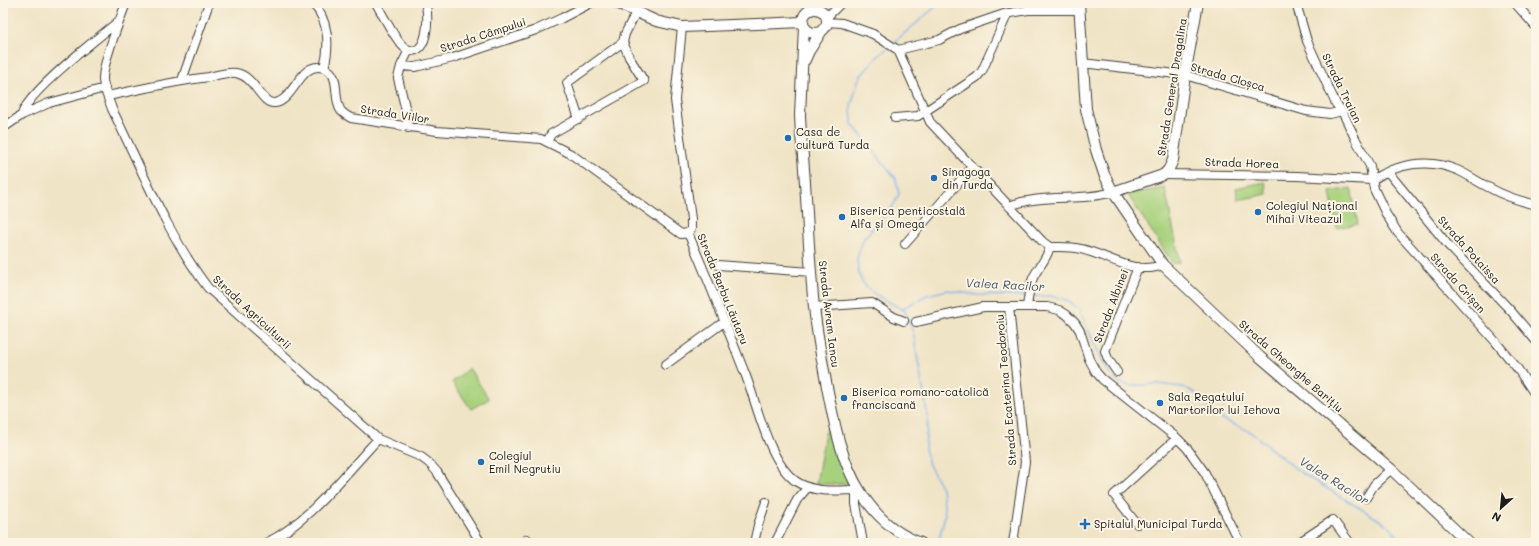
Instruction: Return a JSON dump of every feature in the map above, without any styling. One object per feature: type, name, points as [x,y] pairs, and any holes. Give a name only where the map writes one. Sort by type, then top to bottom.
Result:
[{"type":"main road","points":[[617,3],[656,21],[682,27],[804,24]]},
{"type":"main road","points":[[629,3],[636,12]]},
{"type":"main road","name":"Strada General Dragalina","points":[[1165,174],[1173,160],[1184,75],[1198,3]]},
{"type":"main road","name":"Strada Gheorghe Barițiu","points":[[1079,7],[1086,109],[1095,149],[1104,174],[1113,192],[1163,265],[1260,357],[1392,469],[1469,543]]},
{"type":"main road","points":[[813,9],[821,11],[825,23],[820,31],[809,31],[804,24],[805,13],[813,9]]},
{"type":"main road","name":"Strada Avram Iancu","points":[[802,65],[825,23]]},
{"type":"main road","name":"Strada Avram Iancu","points":[[804,24],[800,115],[811,272],[814,307],[833,420],[842,450],[857,490],[885,521],[908,541],[921,543]]},
{"type":"main road","name":"Strada Horea","points":[[1113,192],[1165,174]]},
{"type":"street","name":"Strada Agriculturii","points":[[126,3],[119,20],[105,66],[103,80],[112,109],[177,242],[192,267],[208,288],[378,439],[421,457],[429,463],[437,472],[481,543]]},
{"type":"street","points":[[182,80],[209,3]]},
{"type":"street","points":[[3,128],[22,115],[49,103],[106,92],[225,73],[242,75],[250,79],[265,99],[276,103],[283,99],[302,76],[309,70],[317,67],[324,68],[328,56],[325,24],[322,16],[312,3]]},
{"type":"street","points":[[376,3],[401,45],[409,50],[419,48],[425,40],[427,14],[425,3]]},
{"type":"street","name":"Strada Câmpului","points":[[401,66],[415,67],[460,56],[536,30],[591,3]]},
{"type":"street","points":[[825,23],[841,3]]},
{"type":"street","name":"Strada Traian","points":[[1296,3],[1307,40],[1336,104],[1342,111],[1370,166],[1372,180]]},
{"type":"street","points":[[1515,3],[1536,27]]},
{"type":"street","points":[[897,49],[939,40],[960,29],[1008,13],[1028,10],[1079,7]]},
{"type":"street","points":[[547,142],[551,134],[644,81],[629,57],[623,42],[624,34],[636,12]]},
{"type":"street","points":[[895,118],[918,116],[979,74],[1008,13]]},
{"type":"street","points":[[992,18],[1001,27]]},
{"type":"street","points":[[22,115],[27,104],[50,79],[119,20]]},
{"type":"street","points":[[825,23],[842,23],[873,34],[897,49],[930,122],[1043,242],[1050,247],[1071,247],[1082,249],[1129,266],[1152,268],[1163,265]]},
{"type":"street","name":"Strada Barbu Lăutaru","points":[[682,27],[675,100],[690,207],[691,226],[688,233],[745,373],[765,434],[781,465],[788,474],[807,488]]},
{"type":"street","points":[[579,119],[567,83],[623,42]]},
{"type":"street","points":[[408,128],[407,115],[398,78],[401,66],[409,50]]},
{"type":"street","name":"Strada Cloșca","points":[[1082,63],[1184,75],[1306,110],[1330,114],[1342,111]]},
{"type":"street","name":"Strada Viilor","points":[[324,68],[331,72],[334,78],[337,99],[341,110],[346,115],[358,120],[408,128],[530,138],[547,142],[583,162],[681,234],[688,233]]},
{"type":"street","points":[[1372,180],[1407,165],[1424,163],[1441,164],[1458,171],[1501,194],[1536,205]]},
{"type":"street","points":[[905,244],[972,167]]},
{"type":"street","name":"Strada Potaissa","points":[[1388,172],[1448,245],[1511,311],[1536,341]]},
{"type":"street","name":"Strada Horea","points":[[1165,174],[1297,176],[1372,180]]},
{"type":"street","name":"Strada Crișan","points":[[1372,180],[1378,199],[1398,233],[1495,341],[1517,368],[1536,396]]},
{"type":"street","points":[[1009,206],[1042,199],[1072,198],[1113,192]]},
{"type":"street","points":[[1028,303],[1030,286],[1033,278],[1047,256],[1050,247]]},
{"type":"street","points":[[718,265],[811,272]]},
{"type":"street","name":"Strada Albinei","points":[[1117,372],[1108,360],[1105,351],[1138,267]]},
{"type":"street","points":[[814,307],[872,303],[894,317],[904,321]]},
{"type":"street","points":[[916,322],[982,306],[1009,307],[1028,303],[1059,310],[1067,315],[1080,331],[1089,359],[1096,372],[1177,438],[1187,448],[1205,473],[1240,543]]},
{"type":"street","name":"Strada Ecaterina Teodoroiu","points":[[1009,307],[1025,462],[1013,543]]},
{"type":"street","points":[[665,365],[724,322]]},
{"type":"street","points":[[1137,524],[1114,495],[1177,438]]},
{"type":"street","points":[[266,543],[293,526],[308,514],[378,439]]},
{"type":"street","points":[[1366,498],[1374,485],[1392,469]]},
{"type":"street","points":[[775,543],[797,500],[807,488],[820,490],[857,490],[856,504],[863,543]]},
{"type":"street","points":[[754,543],[758,525],[766,502]]},
{"type":"street","points":[[1298,543],[1333,520],[1350,543]]},
{"type":"green space","points":[[1265,182],[1267,194],[1238,200],[1236,188]]},
{"type":"green space","points":[[1165,188],[1180,262],[1173,264],[1128,195]]},
{"type":"green space","points":[[1351,188],[1358,224],[1337,228],[1330,192]]},
{"type":"green space","points":[[469,368],[489,399],[471,409],[452,382]]},
{"type":"green space","points":[[826,428],[849,484],[816,484]]},
{"type":"waterway","name":"Valea Racilor","points":[[892,44],[940,3]]},
{"type":"waterway","name":"Valea Racilor","points":[[888,48],[880,54],[859,78],[851,106],[852,124],[896,179],[899,194],[893,206],[864,238],[857,258],[858,270],[861,280],[868,289],[905,311],[913,332],[928,418],[925,448],[929,465],[942,488],[945,515],[938,543]]},
{"type":"waterway","name":"Valea Racilor","points":[[902,309],[927,295],[948,290],[977,295],[1025,296]]},
{"type":"waterway","name":"Valea Racilor","points":[[1031,296],[1051,296],[1066,300],[1078,308],[1103,362],[1112,377],[1120,383],[1130,386],[1157,384],[1183,387],[1194,392],[1219,418],[1249,431],[1300,472],[1386,524],[1405,543]]},
{"type":"place","name":"Casa de cultură Turda","points":[[788,138]]},
{"type":"place","name":"Sinagoga din Turda","points":[[934,178]]},
{"type":"place","name":"Colegiul Național Mihai Viteazul","points":[[1258,212]]},
{"type":"place","name":"Biserica penticostală Alfa și Omega","points":[[842,217]]},
{"type":"place","name":"Biserica romano-catolică franciscană","points":[[844,398]]},
{"type":"place","name":"Sala Regatului Martorilor lui Iehova","points":[[1160,403]]},
{"type":"place","name":"Colegiul Emil Negrutiu","points":[[481,462]]},
{"type":"place","name":"Spitalul Municipal Turda","points":[[1085,524]]}]
